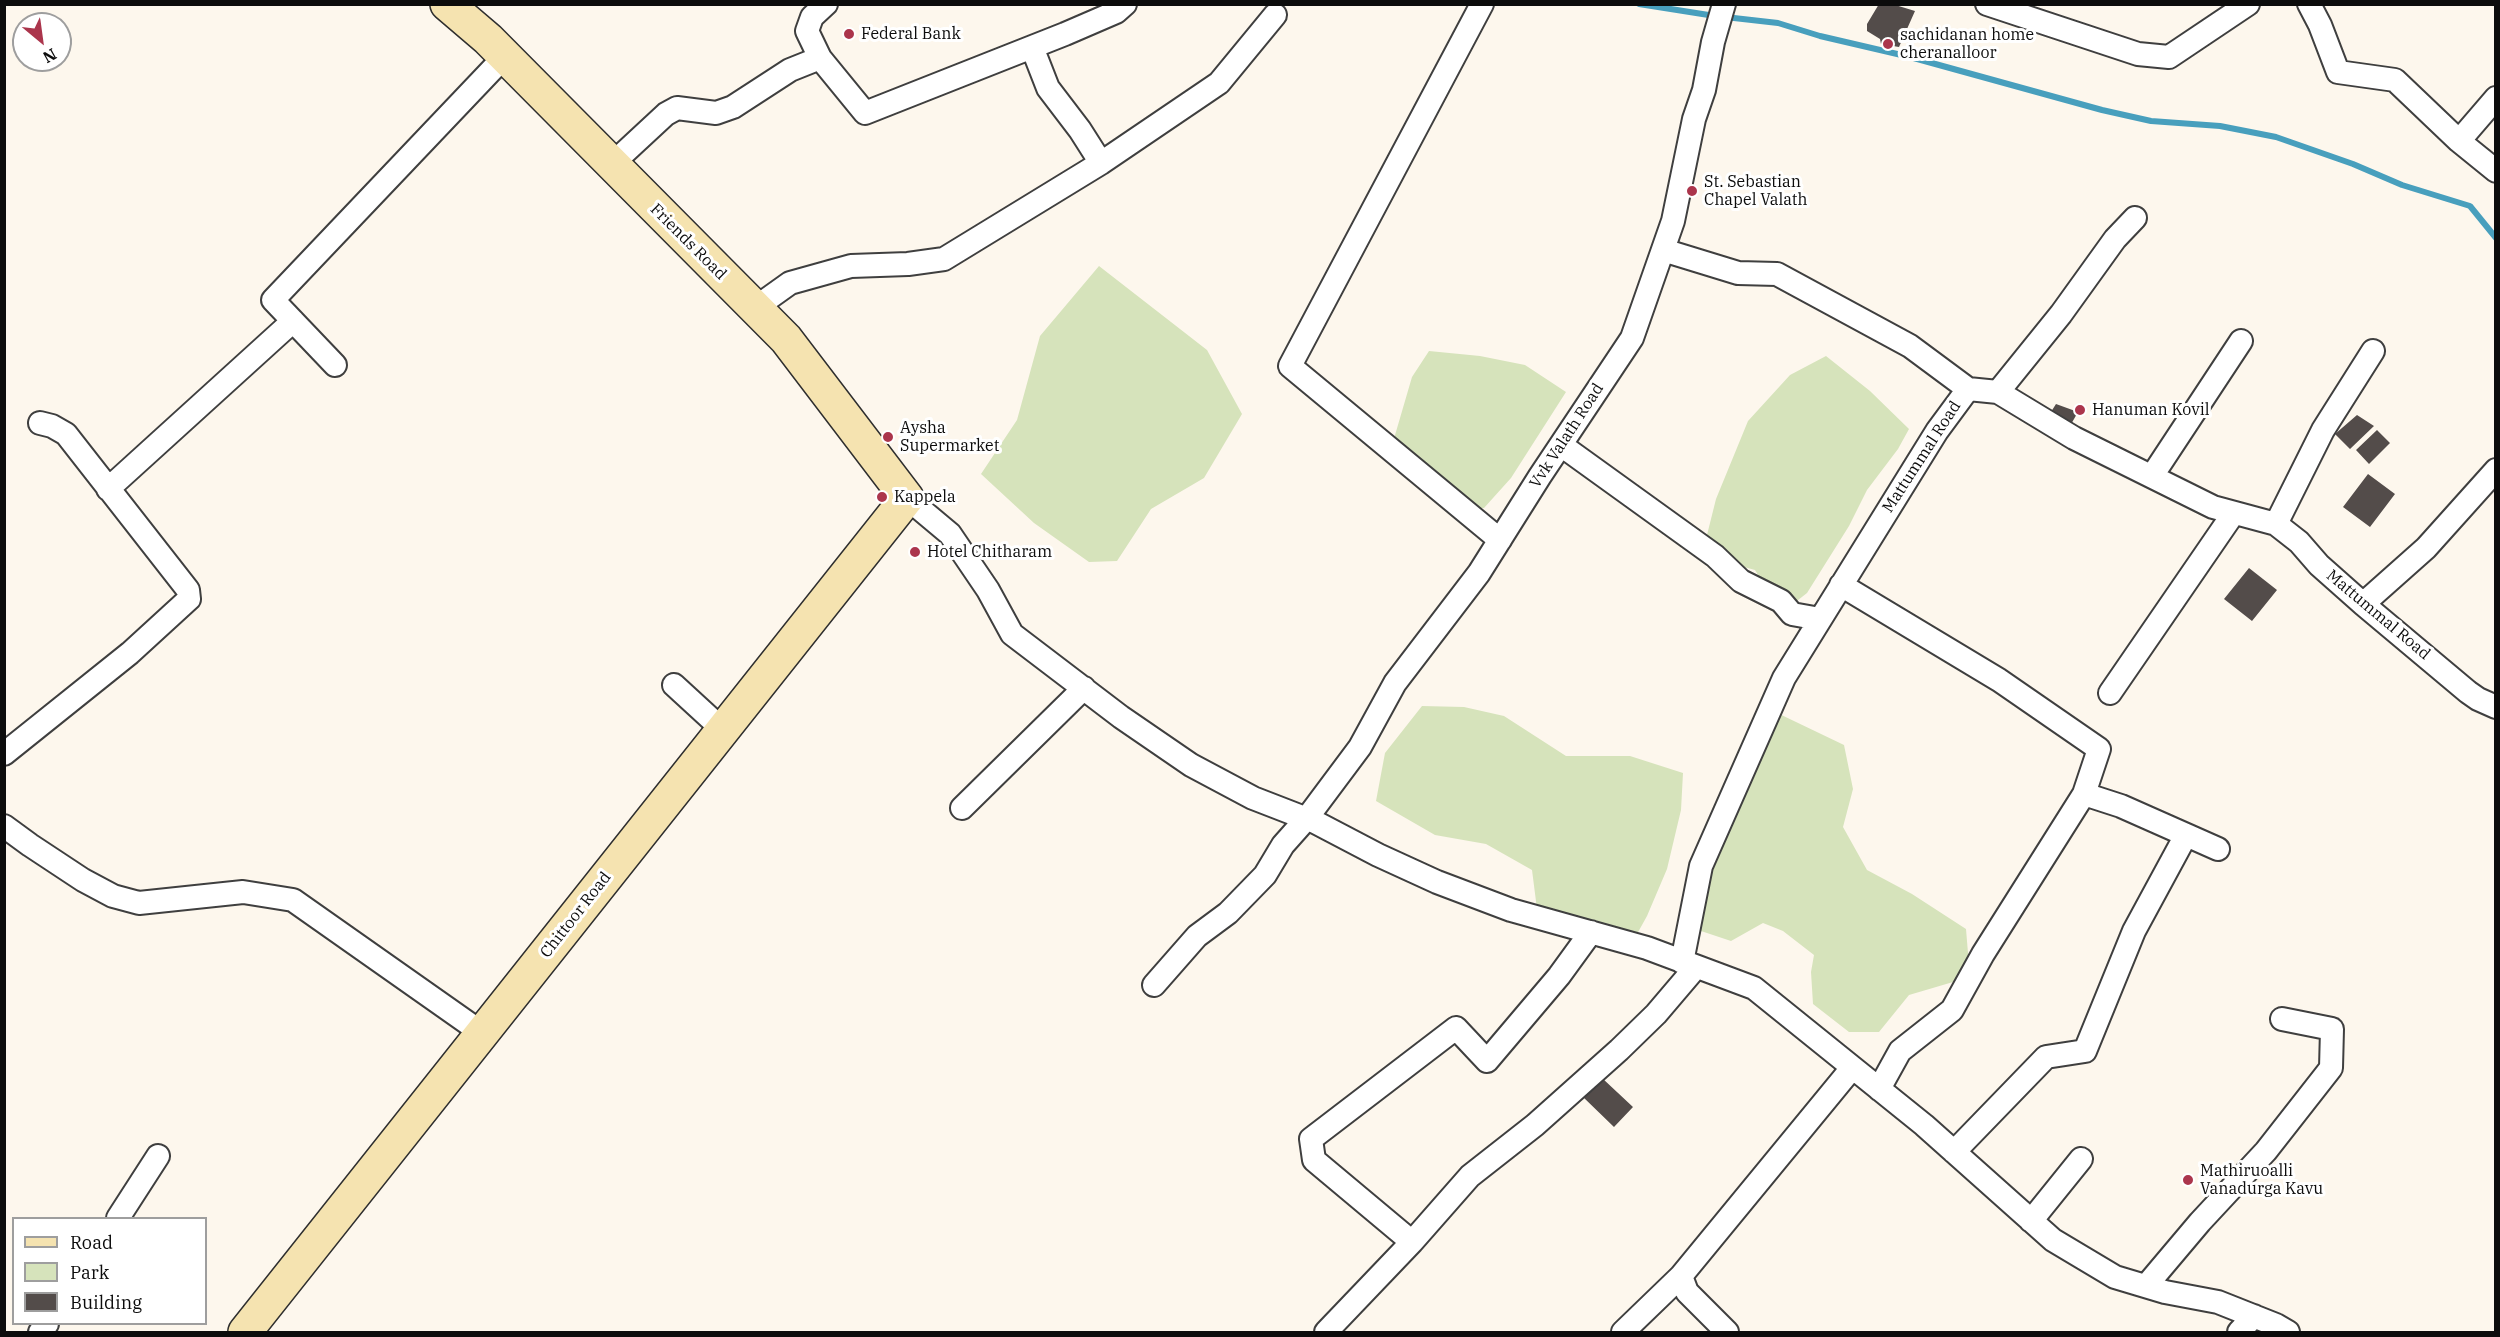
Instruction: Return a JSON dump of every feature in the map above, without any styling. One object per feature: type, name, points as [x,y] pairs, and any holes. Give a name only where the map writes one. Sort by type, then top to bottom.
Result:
[{"type":"main road","name":"Friends Road","points":[[447,4],[505,56],[786,339],[907,498]]},
{"type":"main road","name":"Chittoor Road","points":[[245,1332],[907,498]]},
{"type":"street","points":[[826,4],[812,17],[807,31],[820,58],[865,113],[1116,12],[1125,4]]},
{"type":"street","points":[[1482,4],[1290,366],[1500,540]]},
{"type":"street","points":[[1987,4],[2138,54],[2169,57],[2248,4]]},
{"type":"street","points":[[2309,4],[2320,25],[2338,72],[2395,81],[2458,141],[2496,171]]},
{"type":"street","name":"Vvk Valath Road","points":[[1154,985],[1197,936],[1228,913],[1265,875],[1282,845],[1307,819],[1360,747],[1395,683],[1479,573],[1632,338],[1673,221],[1721,14]]},
{"type":"street","points":[[755,308],[790,283],[851,266],[908,264],[944,259],[1101,163],[1219,83],[1275,15]]},
{"type":"street","points":[[1032,47],[1048,88],[1080,130],[1101,163]]},
{"type":"street","points":[[335,365],[273,300],[505,56]]},
{"type":"street","points":[[611,165],[666,114],[677,108],[716,112],[733,107],[790,70],[820,58]]},
{"type":"street","points":[[2458,141],[2496,98]]},
{"type":"street","points":[[1998,392],[2061,314],[2115,238],[2136,218]]},
{"type":"street","points":[[1663,249],[1738,273],[1777,274],[1910,346],[1968,389]]},
{"type":"street","points":[[108,489],[293,321]]},
{"type":"street","points":[[2152,476],[2241,341]]},
{"type":"street","points":[[2276,524],[2323,430],[2373,351]]},
{"type":"street","name":"Mattummal Road","points":[[1689,964],[1701,866],[1784,678],[1937,430],[1968,389],[1998,392],[2074,438],[2213,507],[2276,524],[2363,604],[2478,699],[2496,707]]},
{"type":"street","points":[[4,754],[130,653],[189,599],[188,590],[66,434],[52,426],[40,423]]},
{"type":"street","points":[[1561,445],[1715,556],[1741,581],[1781,601],[1792,614],[1820,619]]},
{"type":"street","points":[[2363,604],[2426,548],[2496,470]]},
{"type":"street","points":[[907,498],[950,534],[988,590],[1012,634],[1121,717],[1191,765],[1253,798],[1307,819],[1378,855],[1447,886],[1510,910],[1647,948],[1754,988],[1924,1125],[2053,1240],[2115,1277],[2218,1302],[2247,1324],[2276,1325],[2288,1332]]},
{"type":"street","points":[[2110,693],[2233,514]]},
{"type":"street","points":[[1840,585],[1999,680],[2099,749],[2084,794],[1983,954],[1952,1010],[1899,1051],[1879,1089]]},
{"type":"street","points":[[675,685],[723,730]]},
{"type":"street","points":[[962,808],[1084,688]]},
{"type":"street","points":[[2084,794],[2121,806],[2218,849]]},
{"type":"street","points":[[4,825],[30,846],[83,880],[113,896],[139,903],[243,892],[293,900],[482,1033]]},
{"type":"street","points":[[1954,1152],[2046,1057],[2085,1051],[2134,931],[2186,835]]},
{"type":"street","points":[[1412,1242],[1314,1160],[1311,1139],[1456,1028],[1487,1061],[1559,976],[1591,932]]},
{"type":"street","points":[[1326,1332],[1412,1242],[1470,1176],[1535,1125],[1656,1014],[1689,964]]},
{"type":"street","points":[[2146,1286],[2199,1221],[2266,1151],[2331,1068],[2332,1029],[2282,1019]]},
{"type":"street","points":[[1623,1332],[1681,1276],[1852,1068]]},
{"type":"street","points":[[119,1217],[159,1156]]},
{"type":"street","points":[[2031,1221],[2081,1159]]},
{"type":"street","points":[[1681,1276],[1687,1292],[1727,1332]]},
{"type":"green space","points":[[1099,266],[1207,350],[1242,414],[1204,478],[1151,509],[1117,561],[1089,562],[1034,523],[981,474],[1017,420],[1040,336]]},
{"type":"green space","points":[[1429,351],[1480,356],[1525,365],[1566,392],[1511,478],[1484,508],[1461,508],[1393,442],[1412,377]]},
{"type":"green space","points":[[1826,356],[1870,391],[1909,429],[1898,449],[1867,490],[1849,526],[1807,593],[1793,604],[1766,588],[1755,570],[1718,560],[1706,539],[1716,499],[1748,421],[1790,375]]},
{"type":"green space","points":[[1422,706],[1464,707],[1504,716],[1566,756],[1630,756],[1683,773],[1681,810],[1667,869],[1647,916],[1632,943],[1538,917],[1532,870],[1486,844],[1435,835],[1376,801],[1385,753]]},
{"type":"green space","points":[[1771,710],[1844,745],[1853,789],[1843,827],[1867,870],[1912,894],[1966,929],[1970,977],[1909,995],[1879,1032],[1849,1032],[1813,1004],[1811,972],[1814,955],[1783,931],[1763,923],[1731,941],[1689,927]]},
{"type":"building","points":[[1879,4],[1892,4],[1915,11],[1899,47],[1881,44],[1880,39],[1867,31],[1867,24]]},
{"type":"building","points":[[2056,404],[2078,412],[2070,426],[2049,415]]},
{"type":"building","points":[[2357,415],[2374,426],[2350,449],[2335,434]]},
{"type":"building","points":[[2377,430],[2390,443],[2369,464],[2356,450]]},
{"type":"building","points":[[2368,474],[2395,494],[2370,527],[2343,507]]},
{"type":"building","points":[[2249,568],[2277,590],[2252,621],[2224,599]]},
{"type":"building","points":[[1602,1078],[1633,1107],[1614,1127],[1583,1097]]},
{"type":"waterway","points":[[1639,4],[1715,16]]},
{"type":"waterway","points":[[1725,17],[1778,23],[1820,36],[1910,57],[2102,110],[2151,121],[2220,126],[2276,137],[2353,164],[2402,185],[2470,206],[2496,238]]},
{"type":"place","name":"Federal Bank","points":[[849,34]]},
{"type":"place","name":"sachidanan home cheranalloor","points":[[1888,44]]},
{"type":"place","name":"St. Sebastian Chapel Valath","points":[[1692,191]]},
{"type":"place","name":"Hanuman Kovil","points":[[2080,410]]},
{"type":"place","name":"Aysha Supermarket","points":[[888,437]]},
{"type":"place","name":"Kappela","points":[[882,497]]},
{"type":"place","name":"Hotel Chitharam","points":[[915,552]]},
{"type":"place","name":"Mathiruoalli Vanadurga Kavu","points":[[2188,1180]]}]
